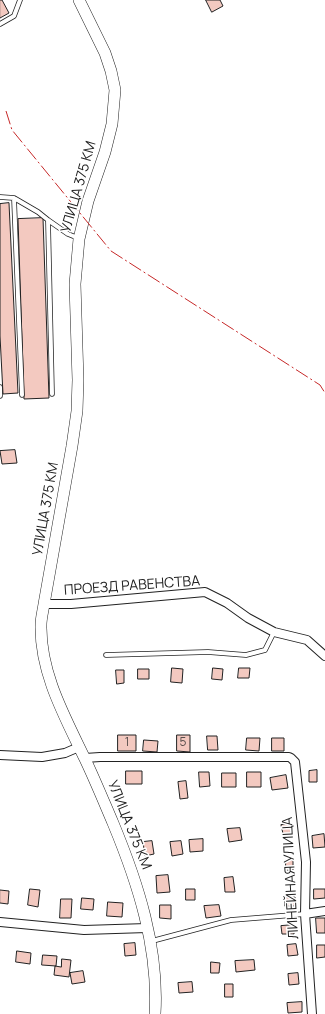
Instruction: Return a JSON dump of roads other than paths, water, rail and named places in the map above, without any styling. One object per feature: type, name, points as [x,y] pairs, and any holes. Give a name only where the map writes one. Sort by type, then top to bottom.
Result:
[{"type":"main road","name":"УЛИЦА 375 КМ","points":[[79,0],[105,53],[115,90],[112,124],[105,152],[88,201],[78,239],[75,284],[78,380],[77,411],[44,604],[41,624],[41,640],[47,671],[62,711],[85,758],[137,886],[150,942],[155,984],[155,1014]]},
{"type":"street","name":"ПРОЕЗД РАВЕНСТВА","points":[[44,604],[72,604],[205,592],[228,602],[248,618],[274,632],[307,640],[325,656]]},
{"type":"street","points":[[0,755],[42,757],[65,753],[79,747]]},
{"type":"street","name":"ЛИНЕЙНАЯ УЛИЦА","points":[[85,758],[292,758],[296,764],[306,862],[305,914],[312,1014]]},
{"type":"street","points":[[305,914],[325,911]]},
{"type":"street","points":[[0,922],[84,930],[147,928]]},
{"type":"lane","points":[[0,24],[14,16],[20,0]]},
{"type":"lane","points":[[0,197],[14,198],[78,239]]},
{"type":"lane","points":[[14,198],[22,395]]},
{"type":"lane","points":[[48,220],[52,394]]},
{"type":"lane","points":[[0,387],[0,396]]},
{"type":"lane","points":[[106,655],[208,652],[246,655],[265,650],[274,632]]},
{"type":"lane","points":[[150,942],[231,920],[305,914]]}]
